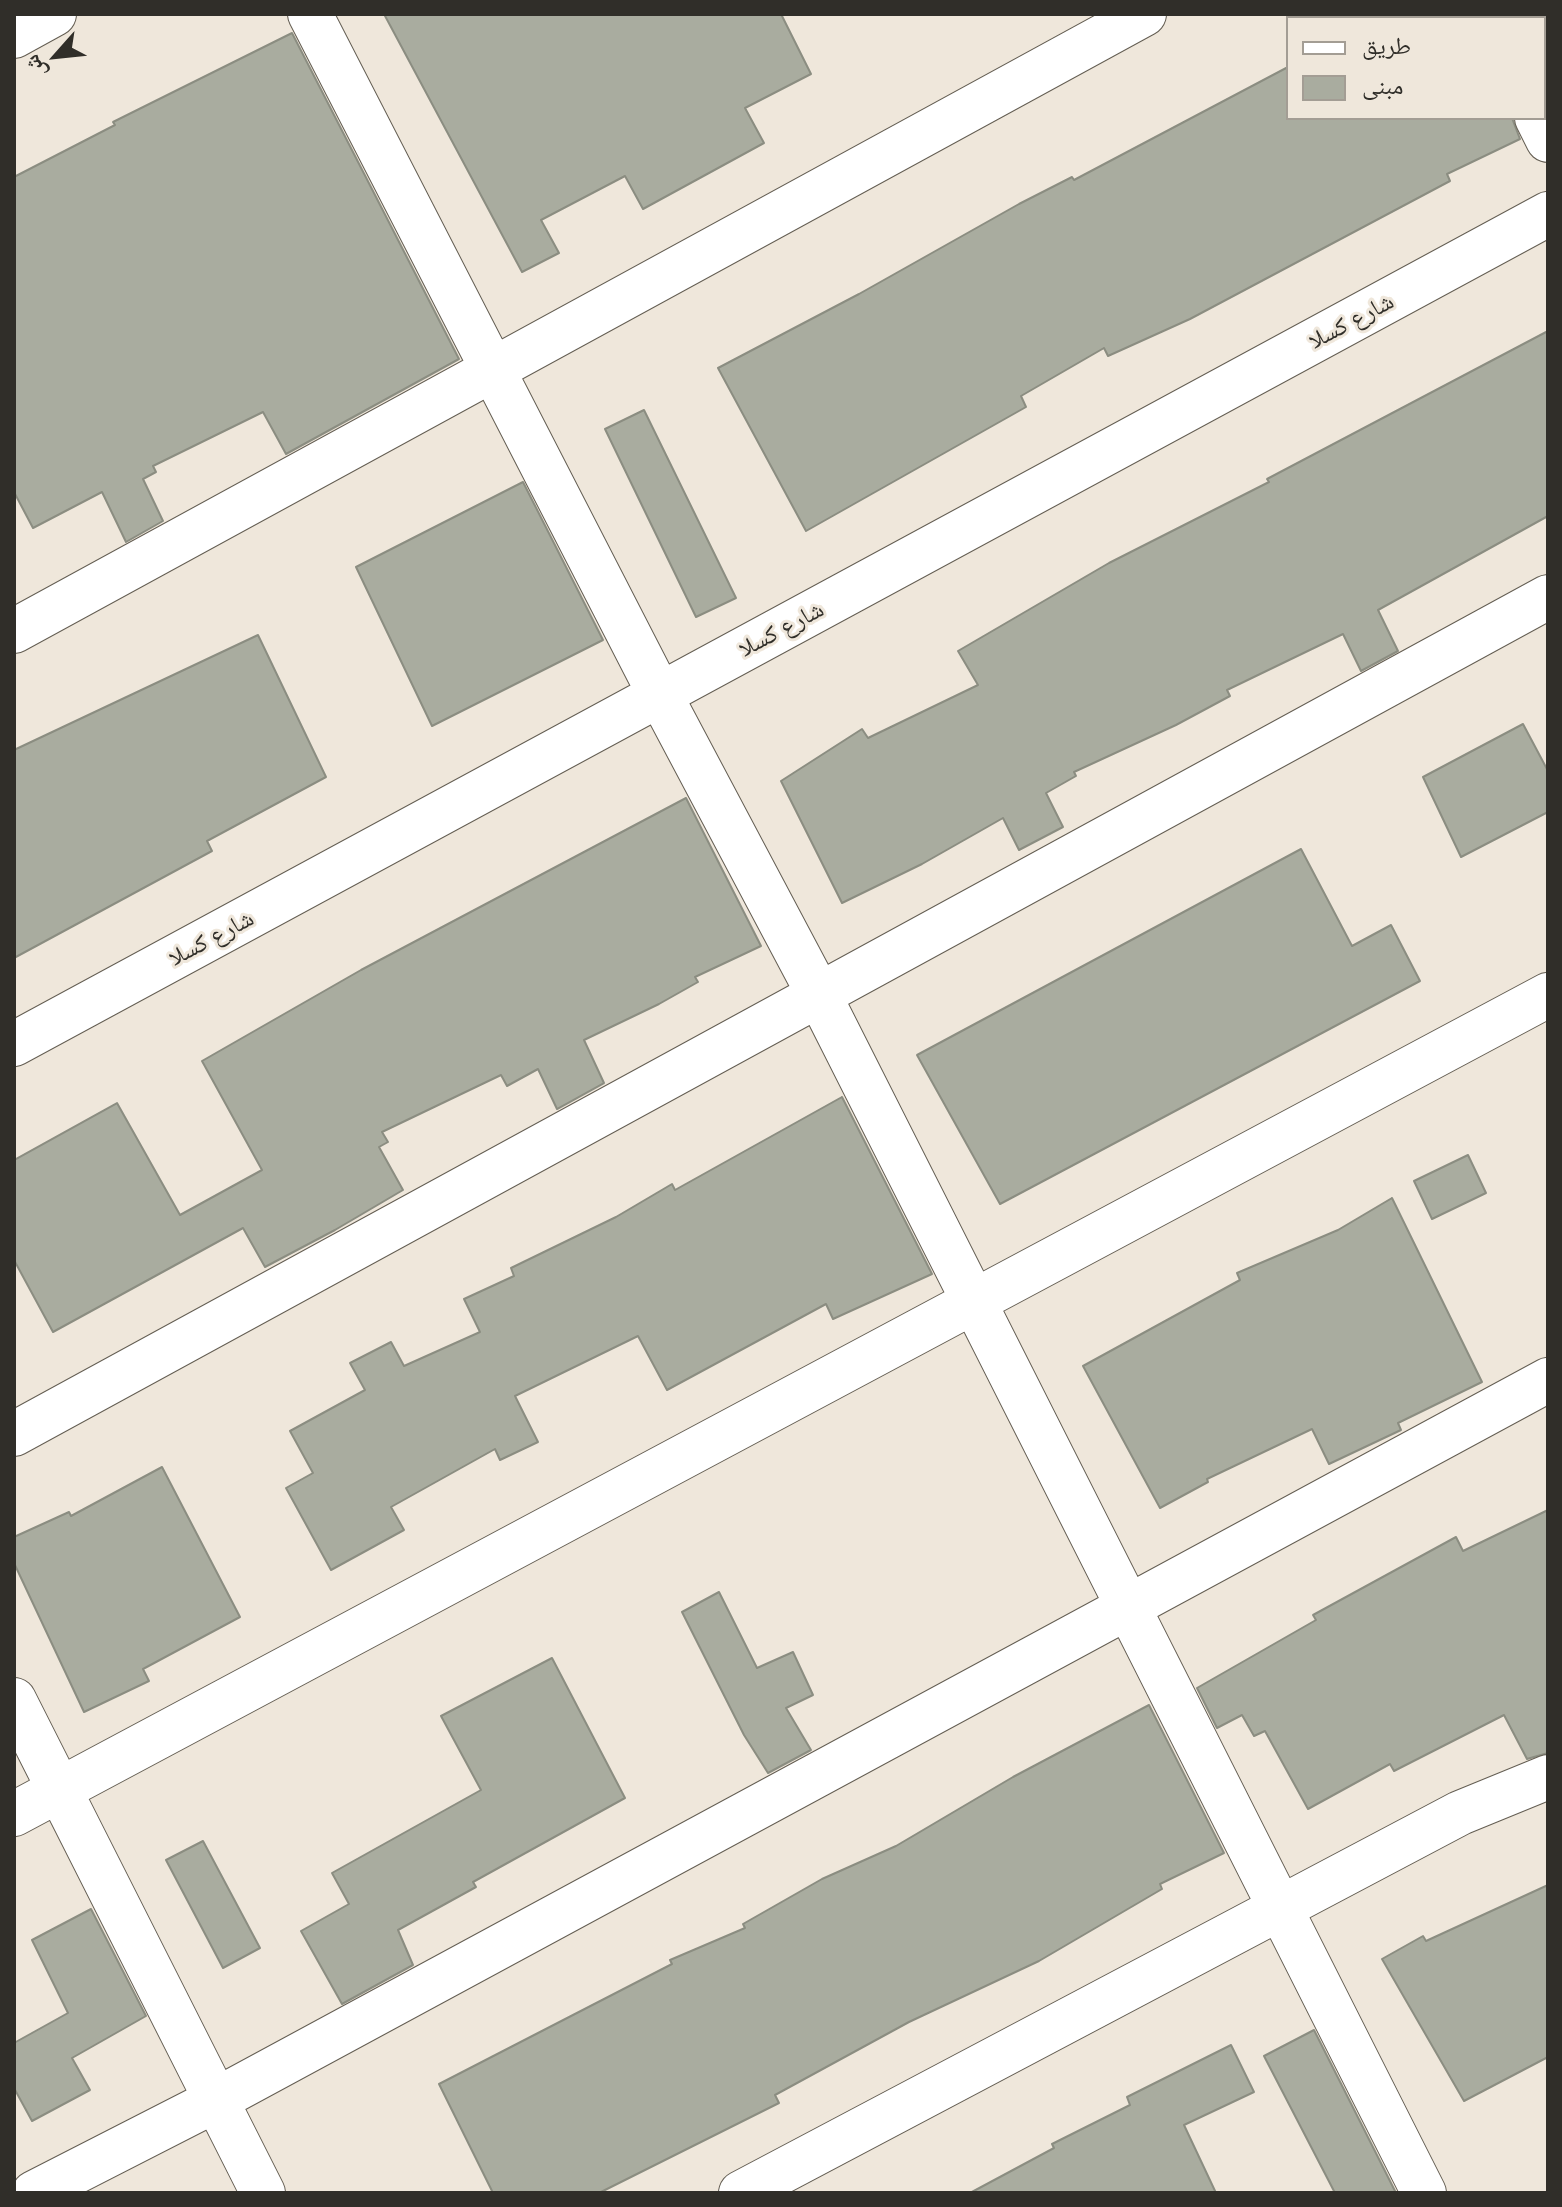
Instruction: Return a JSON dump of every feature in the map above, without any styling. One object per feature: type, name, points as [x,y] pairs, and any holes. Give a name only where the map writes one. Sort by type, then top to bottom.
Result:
[{"type":"street","points":[[14,36],[54,14]]},
{"type":"street","points":[[310,14],[975,1300],[1128,1610],[1424,2193]]},
{"type":"street","points":[[14,631],[1144,14]]},
{"type":"street","points":[[1538,120],[1548,140]]},
{"type":"street","name":"شارع كسلا","points":[[14,1044],[1548,214]]},
{"type":"street","points":[[14,1434],[1548,597]]},
{"type":"street","points":[[14,1814],[1548,995]]},
{"type":"street","points":[[34,2193],[216,2100],[1128,1610],[1548,1380]]},
{"type":"street","points":[[14,1700],[263,2193]]},
{"type":"street","points":[[741,2193],[1460,1813],[1548,1777]]},
{"type":"building","points":[[384,14],[781,14],[811,74],[745,108],[764,143],[643,209],[625,176],[541,220],[559,253],[522,272]]},
{"type":"building","points":[[292,33],[459,359],[286,454],[263,412],[153,466],[156,472],[143,479],[163,521],[126,542],[102,492],[33,528],[14,492],[14,177],[115,125],[113,122]]},
{"type":"building","points":[[1286,68],[1286,120],[1513,120],[1520,139],[1447,174],[1450,181],[1190,319],[1108,356],[1104,348],[1021,396],[1026,407],[806,531],[718,368],[859,294],[1019,204],[1072,177],[1074,180]]},
{"type":"building","points":[[1548,331],[1548,516],[1378,610],[1398,651],[1361,671],[1343,634],[1227,690],[1230,696],[1176,725],[1074,772],[1076,776],[1046,793],[1063,827],[1019,850],[1003,818],[922,864],[842,903],[781,781],[862,729],[868,738],[978,685],[958,651],[1109,563],[1269,482],[1267,479]]},
{"type":"building","points":[[644,410],[736,598],[696,617],[605,429]]},
{"type":"building","points":[[523,482],[603,640],[432,726],[356,567]]},
{"type":"building","points":[[258,635],[326,777],[207,841],[212,851],[14,958],[14,750]]},
{"type":"building","points":[[1523,724],[1548,771],[1548,812],[1461,857],[1423,777]]},
{"type":"building","points":[[686,798],[761,946],[695,977],[698,982],[584,1040],[604,1083],[557,1109],[538,1069],[507,1086],[501,1075],[382,1132],[388,1142],[379,1147],[403,1190],[335,1230],[265,1267],[243,1228],[53,1332],[14,1260],[14,1160],[117,1103],[180,1215],[262,1170],[202,1061],[361,970]]},
{"type":"building","points":[[1301,849],[1352,946],[1391,925],[1420,981],[1000,1204],[917,1055]]},
{"type":"building","points":[[842,1097],[932,1274],[833,1319],[826,1304],[667,1390],[638,1336],[515,1396],[538,1442],[500,1460],[495,1449],[391,1507],[404,1530],[331,1570],[286,1488],[313,1473],[290,1431],[365,1390],[350,1363],[391,1342],[404,1366],[480,1332],[464,1299],[514,1276],[511,1268],[616,1217],[672,1184],[675,1190]]},
{"type":"building","points":[[1468,1155],[1486,1193],[1432,1219],[1414,1181]]},
{"type":"building","points":[[1392,1198],[1482,1382],[1398,1423],[1401,1430],[1329,1464],[1312,1429],[1207,1479],[1208,1482],[1160,1508],[1083,1366],[1240,1280],[1237,1273],[1338,1230]]},
{"type":"building","points":[[162,1467],[240,1617],[143,1669],[149,1681],[84,1712],[14,1563],[14,1537],[69,1512],[71,1516]]},
{"type":"building","points":[[1548,1510],[1548,1753],[1527,1759],[1504,1715],[1394,1771],[1390,1764],[1308,1809],[1265,1731],[1254,1736],[1242,1715],[1217,1728],[1197,1688],[1316,1620],[1313,1615],[1456,1537],[1463,1551]]},
{"type":"building","points":[[719,1592],[757,1668],[793,1652],[813,1695],[786,1708],[811,1750],[768,1773],[744,1735],[682,1612]]},
{"type":"building","points":[[552,1658],[625,1798],[473,1882],[476,1887],[398,1930],[413,1965],[342,2004],[301,1931],[349,1904],[332,1873],[481,1790],[441,1716]]},
{"type":"building","points":[[1149,1705],[1224,1853],[1160,1884],[1162,1889],[1039,1961],[909,2022],[775,2095],[779,2103],[599,2193],[493,2193],[439,2084],[672,1964],[670,1960],[745,1928],[743,1924],[822,1879],[896,1846],[1013,1777]]},
{"type":"building","points":[[203,1841],[260,1948],[223,1968],[166,1860]]},
{"type":"building","points":[[1548,1885],[1548,2057],[1464,2101],[1382,1959],[1423,1936],[1426,1941]]},
{"type":"building","points":[[91,1909],[146,2016],[72,2058],[90,2090],[32,2121],[14,2088],[14,2043],[68,2013],[32,1940]]},
{"type":"building","points":[[1314,2030],[1396,2193],[1335,2193],[1264,2056]]},
{"type":"building","points":[[1231,2045],[1254,2092],[1184,2125],[1216,2193],[970,2193],[1054,2148],[1052,2144],[1130,2105],[1127,2097]]}]
